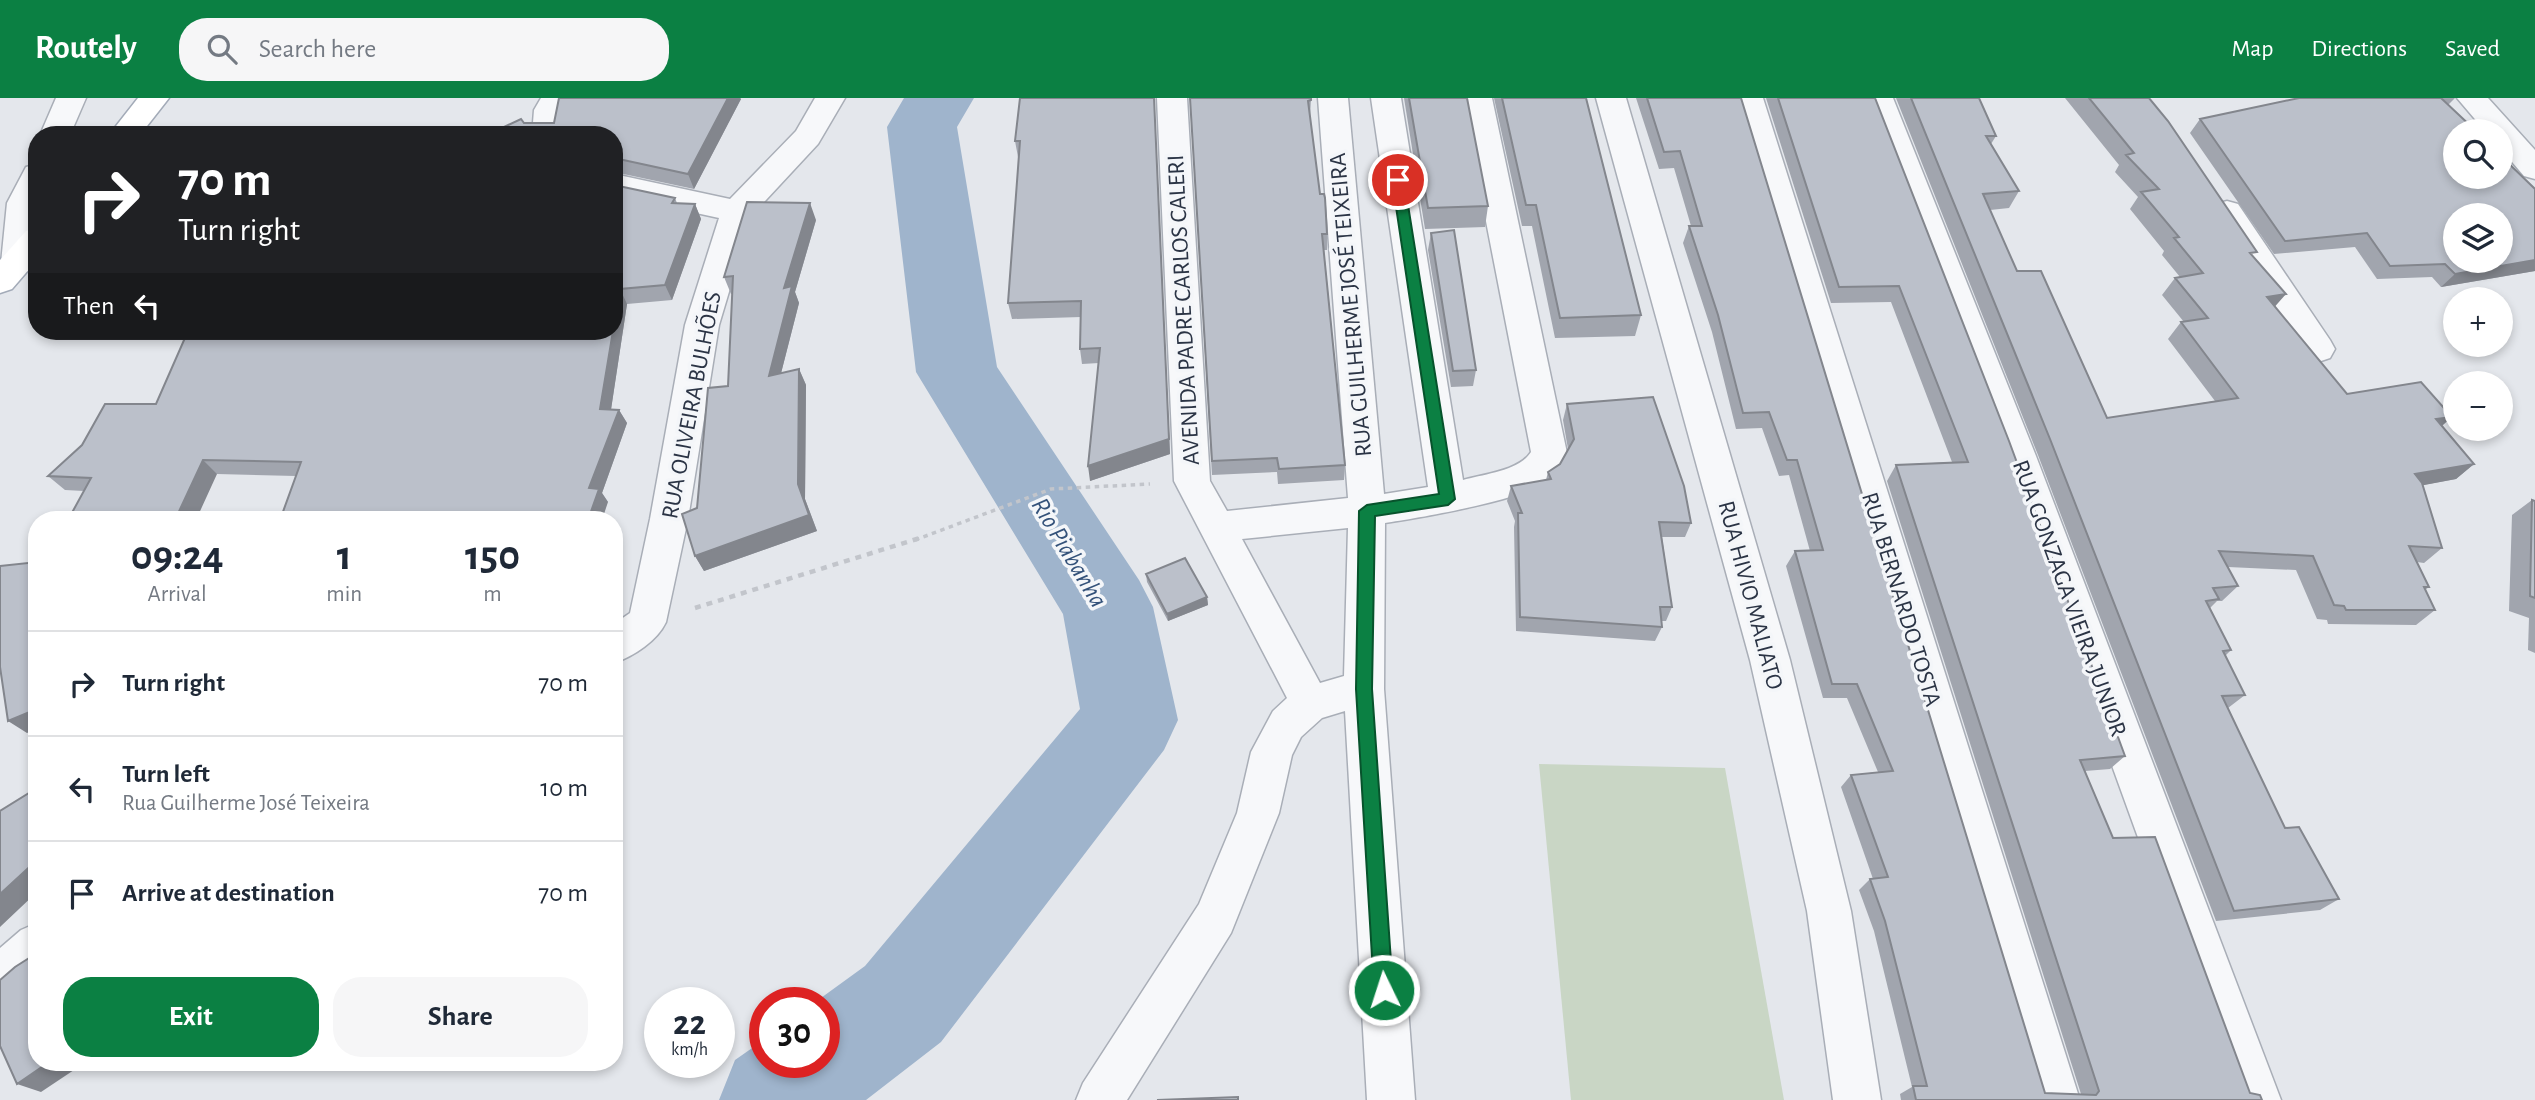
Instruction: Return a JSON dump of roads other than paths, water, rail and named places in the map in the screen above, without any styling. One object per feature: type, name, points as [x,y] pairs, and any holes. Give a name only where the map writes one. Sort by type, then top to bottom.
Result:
[{"type":"main road","points":[[131,126],[154,98]]},
{"type":"street","points":[[59,126],[71,98]]},
{"type":"street","points":[[548,126],[549,110],[556,98]]},
{"type":"street","name":"RUA OLIVEIRA BULHÕES","points":[[623,639],[647,622],[669,519],[702,325],[737,211],[807,137],[830,98]]},
{"type":"street","name":"AVENIDA PADRE CARLOS CALERI","points":[[1172,98],[1192,481],[1310,703]]},
{"type":"street","name":"RUA GUILHERME JOSÉ TEIXEIRA","points":[[1333,98],[1367,511],[1364,689],[1391,1100]]},
{"type":"street","points":[[1386,98],[1448,499]]},
{"type":"street","points":[[1215,527],[1367,511],[1448,499],[1527,476],[1541,467],[1549,453],[1477,98]]},
{"type":"street","name":"RUA HIVIO MALIATO","points":[[1611,98],[1770,660],[1829,911],[1857,1100]]},
{"type":"street","name":"RUA BERNARDO TOSTA","points":[[1748,98],[2056,1100]]},
{"type":"street","name":"RUA GONZAGA VIEIRA JUNIOR","points":[[1878,98],[2018,456],[2257,1100]]},
{"type":"street","points":[[2472,98],[2535,169]]},
{"type":"street","points":[[623,186],[737,211]]},
{"type":"street","points":[[2211,189],[2318,349]]},
{"type":"street","points":[[18,261],[23,203],[28,193]]},
{"type":"street","points":[[1100,1100],[1215,918],[1258,813],[1272,752],[1287,724],[1310,703],[1364,689]]},
{"type":"street","points":[[0,977],[28,953]]},
{"type":"waterway","name":"Rio Piabanha","points":[[775,1100],[903,1004],[1130,720],[1107,607],[957,372],[922,127],[939,98]]}]
